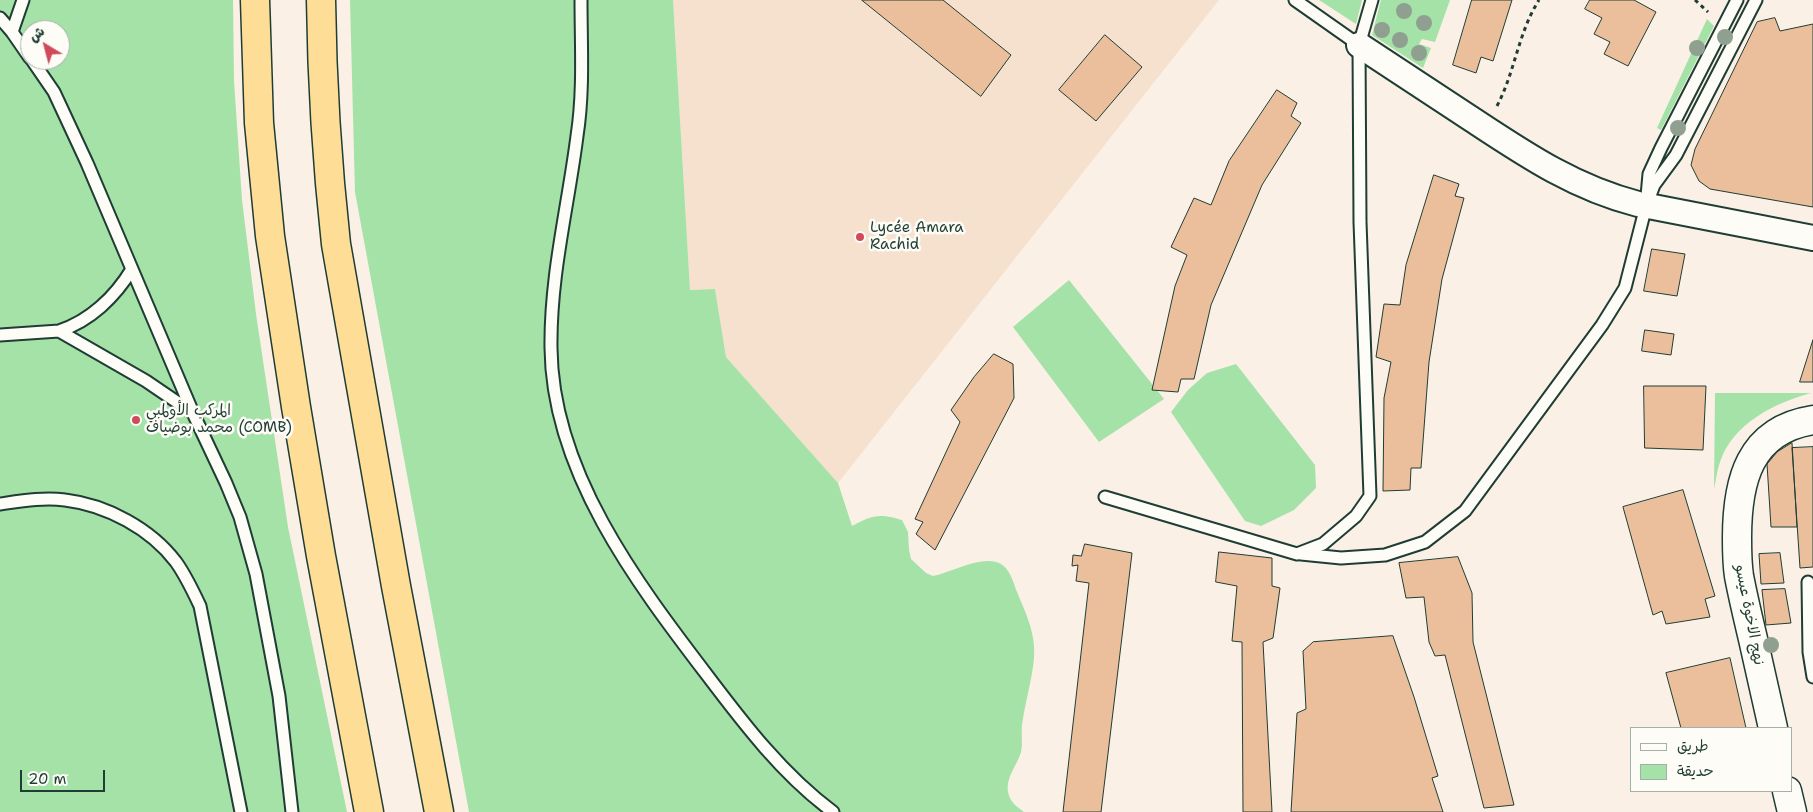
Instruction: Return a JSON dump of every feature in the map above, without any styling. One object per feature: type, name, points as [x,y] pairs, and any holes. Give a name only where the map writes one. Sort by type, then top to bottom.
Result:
[{"type":"highway","points":[[255,0],[259,123],[276,282],[321,556],[369,812]]},
{"type":"highway","points":[[321,0],[325,122],[336,244],[394,577],[439,812]]},
{"type":"street","points":[[1359,45],[1484,128],[1572,181],[1615,198],[1646,206],[1813,238]]},
{"type":"street","name":"نهج الاخوة عيسو","points":[[1773,727],[1739,574],[1737,520],[1743,481],[1750,461],[1761,446],[1789,426],[1813,420]]},
{"type":"street","points":[[1787,792],[1792,812]]},
{"type":"lane","points":[[12,32],[23,0]]},
{"type":"lane","points":[[581,0],[581,103],[578,136],[554,274],[552,309],[552,376],[565,433],[586,488],[623,559],[677,636],[739,717],[781,765],[808,794],[833,812]]},
{"type":"lane","points":[[1295,0],[1359,45]]},
{"type":"lane","points":[[1297,554],[1323,544],[1356,516],[1370,496],[1360,222],[1359,45],[1372,0]]},
{"type":"lane","points":[[1646,206],[1648,179],[1660,148],[1737,0]]},
{"type":"lane","points":[[1104,497],[1297,554],[1341,558],[1385,555],[1425,542],[1465,511],[1602,325],[1625,288],[1646,206],[1654,185],[1676,156],[1756,0]]},
{"type":"lane","points":[[0,18],[20,43]]},
{"type":"lane","points":[[39,70],[54,92],[86,163],[193,413],[240,517],[256,574],[279,696],[292,812]]},
{"type":"lane","points":[[0,335],[59,331],[75,325],[87,318],[124,283],[132,270]]},
{"type":"lane","points":[[59,331],[146,381],[193,413]]},
{"type":"lane","points":[[0,504],[32,500],[64,500],[94,506],[118,516],[153,538],[176,562],[190,583],[200,606],[241,812]]},
{"type":"lane","points":[[1808,582],[1809,652],[1813,677]]},
{"type":"path","points":[[1484,128],[1499,101],[1521,36],[1539,0]]},
{"type":"shaded area","name":"Lycée Amara Rachid","points":[[673,0],[1219,0],[838,483],[726,357],[715,289],[690,290]]},
{"type":"green space","name":"المركب الأولمبي محمد بوضياف (COMB)","points":[[0,0],[233,0],[234,81],[242,200],[256,314],[288,527],[347,812],[0,812]]},
{"type":"green space","points":[[350,0],[673,0],[690,290],[715,289],[726,357],[838,483],[852,526],[876,516],[887,516],[902,520],[908,532],[911,559],[926,573],[933,576],[989,561],[1004,566],[1007,570],[1030,624],[1034,649],[1032,675],[1022,725],[1021,752],[1010,776],[1008,786],[1008,792],[1012,801],[1024,812],[469,812],[355,192]]},
{"type":"green space","points":[[1319,0],[1362,0],[1356,24]]},
{"type":"green space","points":[[1381,0],[1450,0],[1435,42],[1422,39],[1419,44],[1431,48],[1423,68],[1372,35]]},
{"type":"green space","points":[[1707,19],[1714,26],[1661,130],[1657,128]]},
{"type":"green space","points":[[1069,280],[1164,399],[1099,442],[1013,327]]},
{"type":"green space","points":[[1236,364],[1315,465],[1316,488],[1294,510],[1261,526],[1245,521],[1171,412],[1188,390],[1207,373]]},
{"type":"green space","points":[[1715,393],[1811,393],[1770,409],[1745,426],[1726,448],[1719,465],[1714,489]]},
{"type":"building","points":[[862,0],[943,0],[1011,55],[981,96]]},
{"type":"building","points":[[1472,0],[1512,0],[1493,61],[1481,57],[1476,73],[1453,65]]},
{"type":"building","points":[[1590,0],[1634,0],[1656,12],[1628,66],[1604,54],[1610,42],[1594,34],[1602,18],[1585,9]]},
{"type":"building","points":[[1775,18],[1780,31],[1813,24],[1813,207],[1710,189],[1699,181],[1691,165],[1695,149],[1757,22]]},
{"type":"building","points":[[1105,35],[1142,67],[1096,121],[1059,90]]},
{"type":"building","points":[[1277,90],[1297,103],[1291,116],[1301,123],[1262,185],[1211,305],[1194,379],[1181,379],[1178,392],[1152,390],[1175,286],[1187,255],[1171,247],[1194,198],[1211,205],[1229,161]]},
{"type":"building","points":[[1434,175],[1459,184],[1455,196],[1464,198],[1442,279],[1429,362],[1421,468],[1411,468],[1410,490],[1383,491],[1384,398],[1391,362],[1376,357],[1384,304],[1400,305],[1406,265]]},
{"type":"building","points":[[1652,249],[1685,254],[1677,296],[1644,291]]},
{"type":"building","points":[[1645,330],[1674,334],[1671,355],[1642,351]]},
{"type":"building","points":[[1813,340],[1813,382],[1800,382]]},
{"type":"building","points":[[994,354],[1013,364],[1014,398],[935,550],[916,534],[923,522],[915,519],[960,422],[951,410],[974,377]]},
{"type":"building","points":[[1644,386],[1706,386],[1703,450],[1645,448]]},
{"type":"building","points":[[1792,443],[1797,527],[1771,527],[1767,464],[1777,452]]},
{"type":"building","points":[[1813,447],[1813,567],[1800,568],[1792,448]]},
{"type":"building","points":[[1683,490],[1715,596],[1705,599],[1710,617],[1666,624],[1662,611],[1653,615],[1623,507]]},
{"type":"building","points":[[1085,544],[1132,553],[1101,812],[1063,812],[1089,583],[1076,581],[1078,565],[1072,566],[1073,555],[1081,556]]},
{"type":"building","points":[[1219,552],[1272,558],[1272,586],[1280,588],[1273,638],[1263,642],[1272,812],[1243,812],[1242,642],[1232,641],[1237,586],[1216,582]]},
{"type":"building","points":[[1780,553],[1784,583],[1761,584],[1759,554]]},
{"type":"building","points":[[1458,557],[1472,593],[1473,642],[1514,805],[1484,808],[1445,655],[1435,656],[1429,642],[1424,597],[1406,598],[1399,563]]},
{"type":"building","points":[[1785,589],[1791,623],[1766,625],[1762,590]]},
{"type":"building","points":[[1393,636],[1438,776],[1432,778],[1443,812],[1291,812],[1297,713],[1306,709],[1303,651],[1313,642]]},
{"type":"building","points":[[1730,658],[1746,727],[1681,727],[1666,673]]},
{"type":"place","name":"Lycée Amara Rachid","points":[[860,237]]},
{"type":"place","name":"المركب الأولمبي محمد بوضياف (COMB)","points":[[136,420]]}]
